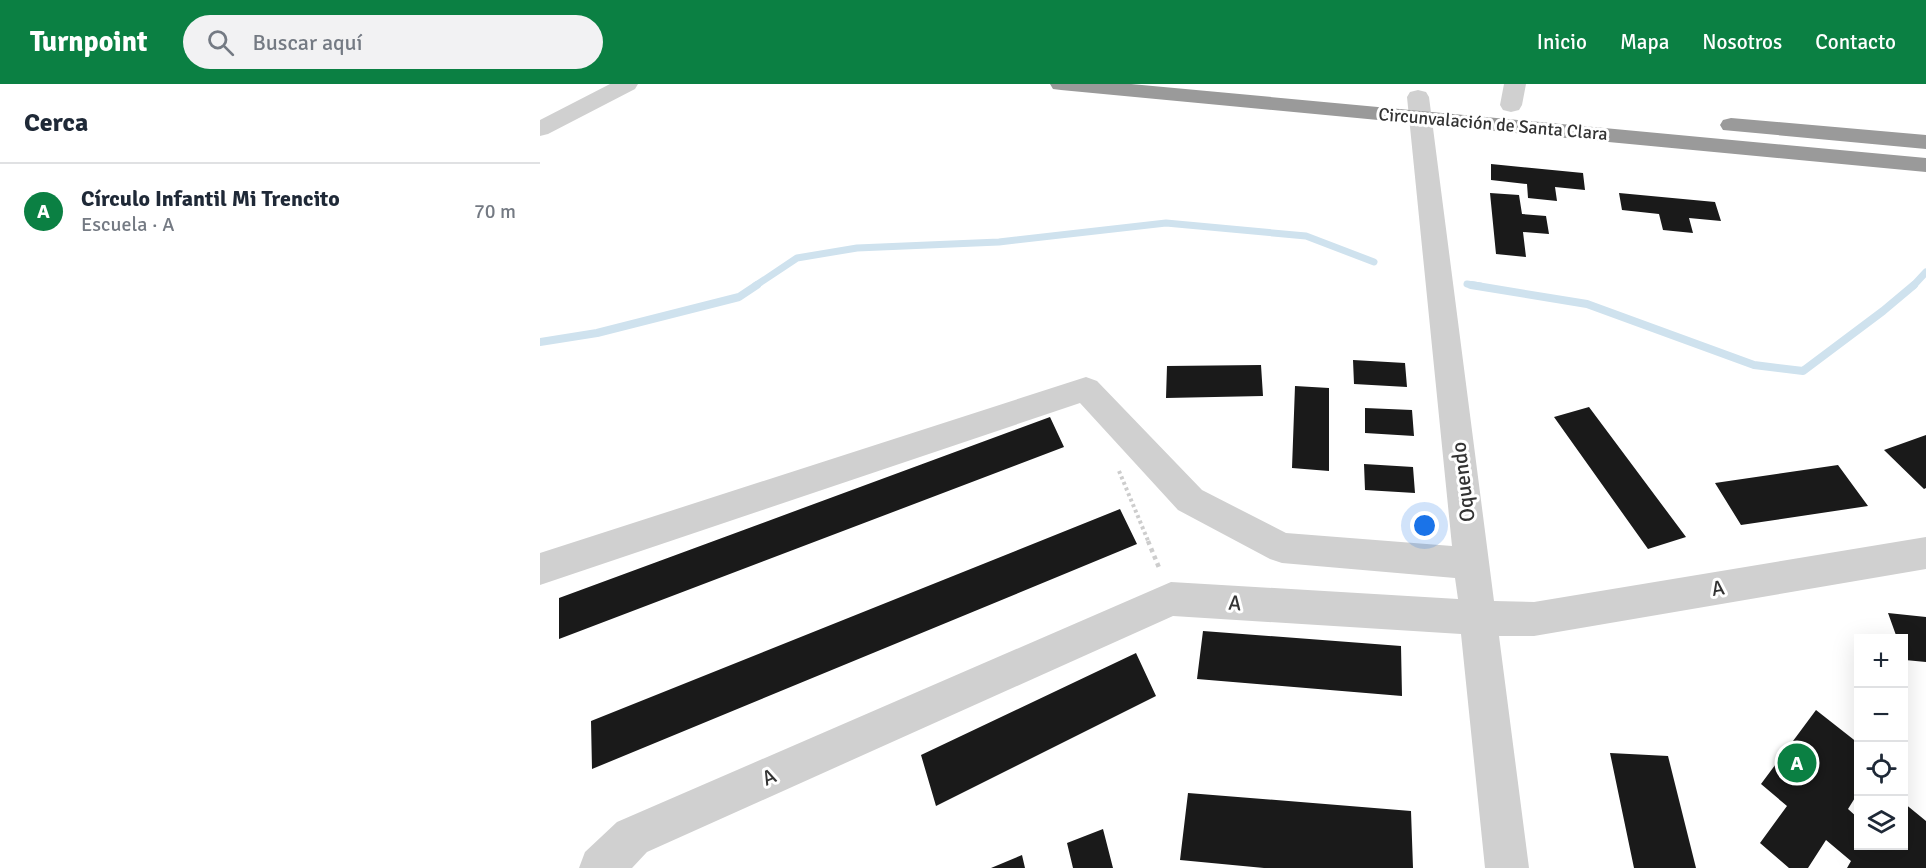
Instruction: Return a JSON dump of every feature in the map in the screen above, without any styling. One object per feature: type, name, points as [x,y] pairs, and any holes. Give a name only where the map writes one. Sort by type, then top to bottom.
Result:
[{"type":"highway","name":"Circunvalación de Santa Clara","points":[[1061,84],[1419,107],[1513,95],[1617,115]]},
{"type":"highway","name":"Circunvalación de Santa Clara","points":[[1275,84],[1419,107],[1561,148],[1711,161],[1798,154],[1926,165]]},
{"type":"highway","points":[[1712,123],[1926,142]]},
{"type":"street","points":[[540,129],[627,84]]},
{"type":"street","name":"Oquendo","points":[[1419,107],[1507,868]]},
{"type":"street","points":[[540,569],[1086,389],[1190,500],[1282,548],[1472,563]]},
{"type":"street","name":"A","points":[[602,868],[632,837],[1171,598],[1478,618],[1534,619],[1926,553]]},
{"type":"path","points":[[1117,466],[1171,598]]},
{"type":"building","points":[[1491,164],[1583,173],[1585,190],[1555,187],[1557,201],[1528,198],[1527,184],[1491,180]]},
{"type":"building","points":[[1490,193],[1519,195],[1522,214],[1546,216],[1549,234],[1523,232],[1526,257],[1496,254]]},
{"type":"building","points":[[1619,193],[1715,202],[1721,221],[1689,218],[1693,233],[1663,230],[1659,214],[1622,210]]},
{"type":"building","points":[[1353,360],[1405,363],[1407,387],[1354,384]]},
{"type":"building","points":[[1261,365],[1263,396],[1166,398],[1167,366]]},
{"type":"building","points":[[1295,386],[1329,388],[1329,471],[1292,468]]},
{"type":"building","points":[[1589,407],[1686,537],[1648,549],[1554,417]]},
{"type":"building","points":[[1365,408],[1412,410],[1414,436],[1365,433]]},
{"type":"building","points":[[1050,417],[1064,447],[559,639],[559,598]]},
{"type":"building","points":[[1926,435],[1926,488],[1924,489],[1884,450]]},
{"type":"building","points":[[1364,464],[1413,467],[1415,493],[1365,490]]},
{"type":"building","points":[[1838,465],[1868,506],[1741,525],[1715,483]]},
{"type":"building","points":[[1120,509],[1137,544],[592,769],[591,721]]},
{"type":"building","points":[[1888,613],[1926,617],[1926,662],[1908,660],[1908,634],[1896,634]]},
{"type":"building","points":[[1203,631],[1401,646],[1402,696],[1197,679]]},
{"type":"building","points":[[1136,653],[1156,696],[936,806],[921,755]]},
{"type":"building","points":[[1816,710],[1854,740],[1854,799],[1848,809],[1854,814],[1854,850],[1908,850],[1908,806],[1926,821],[1926,868],[1847,868],[1851,861],[1826,840],[1808,868],[1789,868],[1760,843],[1787,806],[1761,784]]},
{"type":"building","points":[[1610,753],[1668,756],[1696,868],[1634,868]]},
{"type":"building","points":[[1188,793],[1411,811],[1413,868],[1264,868],[1180,860]]},
{"type":"building","points":[[1103,829],[1113,868],[1073,868],[1067,843]]},
{"type":"building","points":[[1022,855],[1025,868],[991,868]]},
{"type":"waterway","points":[[755,286],[797,258],[857,248],[999,242],[1166,223],[1306,236],[1374,262]]},
{"type":"waterway","points":[[1914,285],[1926,272]]},
{"type":"waterway","points":[[1467,284],[1480,286]]},
{"type":"waterway","points":[[540,342],[597,333],[739,297],[757,285]]},
{"type":"waterway","points":[[1471,285],[1587,304],[1754,365],[1803,371],[1914,285]]},
{"type":"place","name":"Círculo Infantil Mi Trencito","points":[[1797,763]]}]
